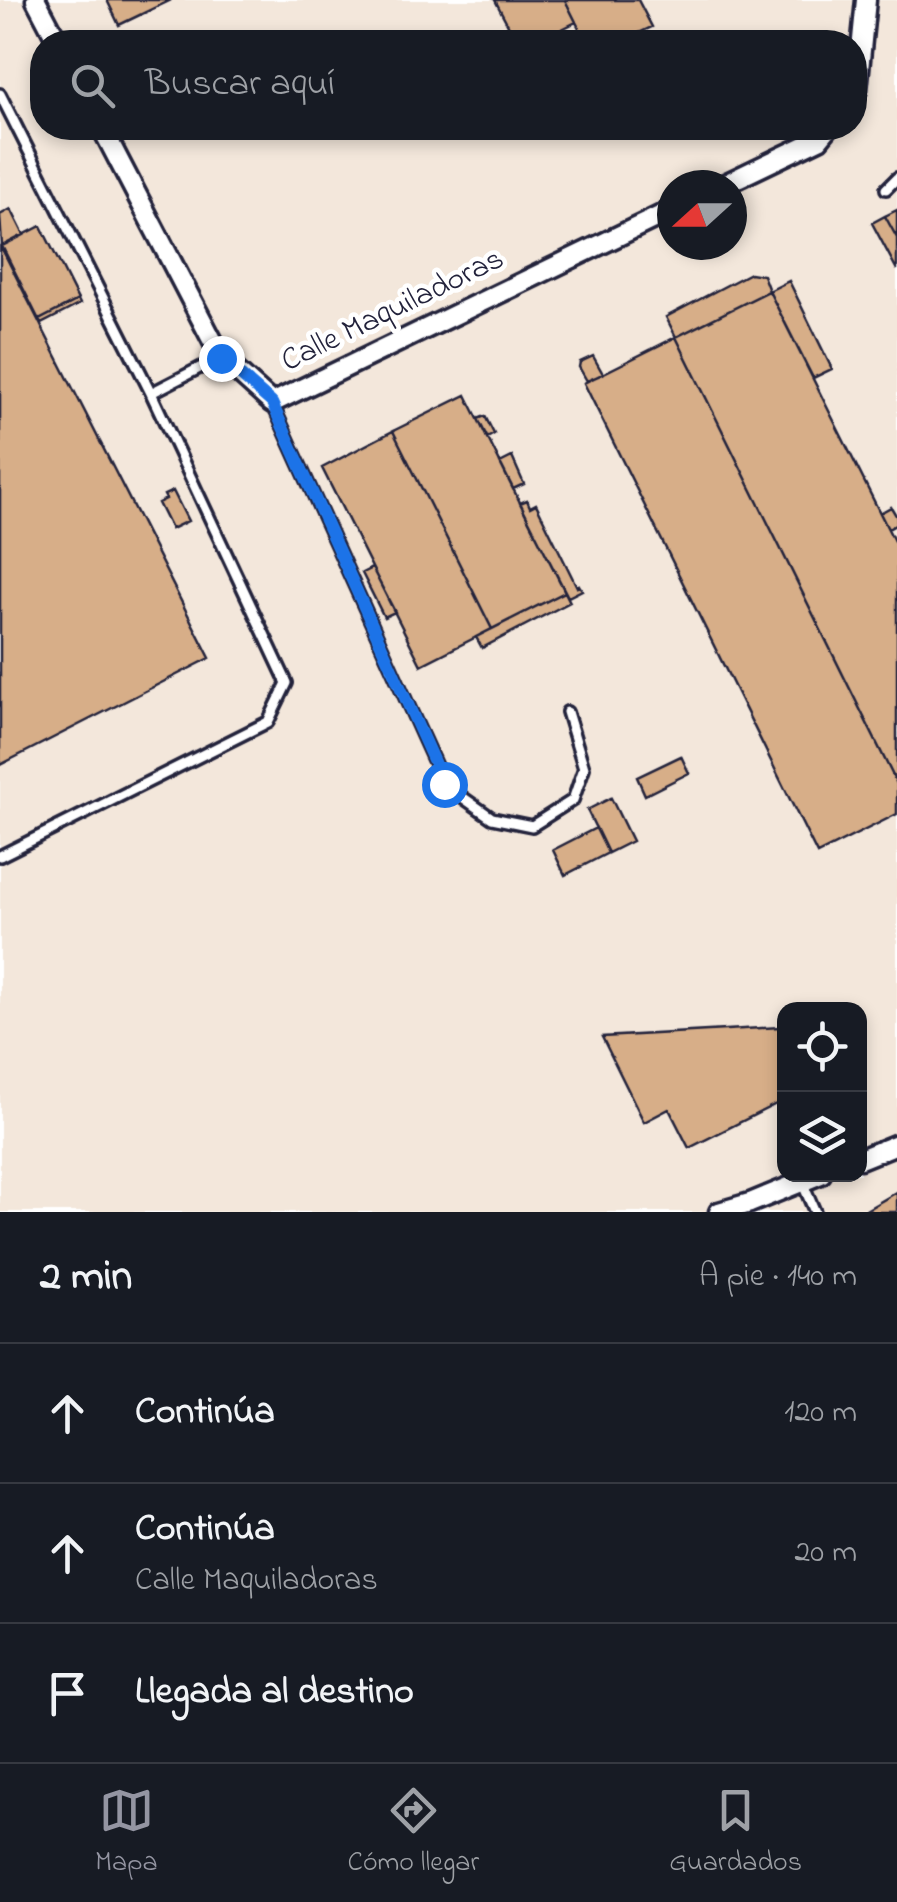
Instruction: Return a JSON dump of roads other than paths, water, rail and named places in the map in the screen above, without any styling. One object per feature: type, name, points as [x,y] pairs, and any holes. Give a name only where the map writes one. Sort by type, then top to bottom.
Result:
[{"type":"street","points":[[36,0],[52,30]]},
{"type":"street","points":[[863,30],[866,0]]},
{"type":"street","name":"Calle Maquiladoras","points":[[108,140],[221,358],[272,403],[657,217]]},
{"type":"street","points":[[747,174],[817,140]]},
{"type":"street","points":[[867,1156],[897,1144]]},
{"type":"street","points":[[718,1212],[802,1182]]},
{"type":"lane","points":[[0,94],[151,393],[286,683],[268,722],[0,856]]},
{"type":"lane","points":[[886,189],[897,178]]},
{"type":"lane","points":[[151,393],[221,358]]},
{"type":"lane","points":[[272,403],[444,784],[492,818],[532,826],[573,800],[584,768],[567,712]]},
{"type":"lane","points":[[802,1182],[816,1212]]}]
